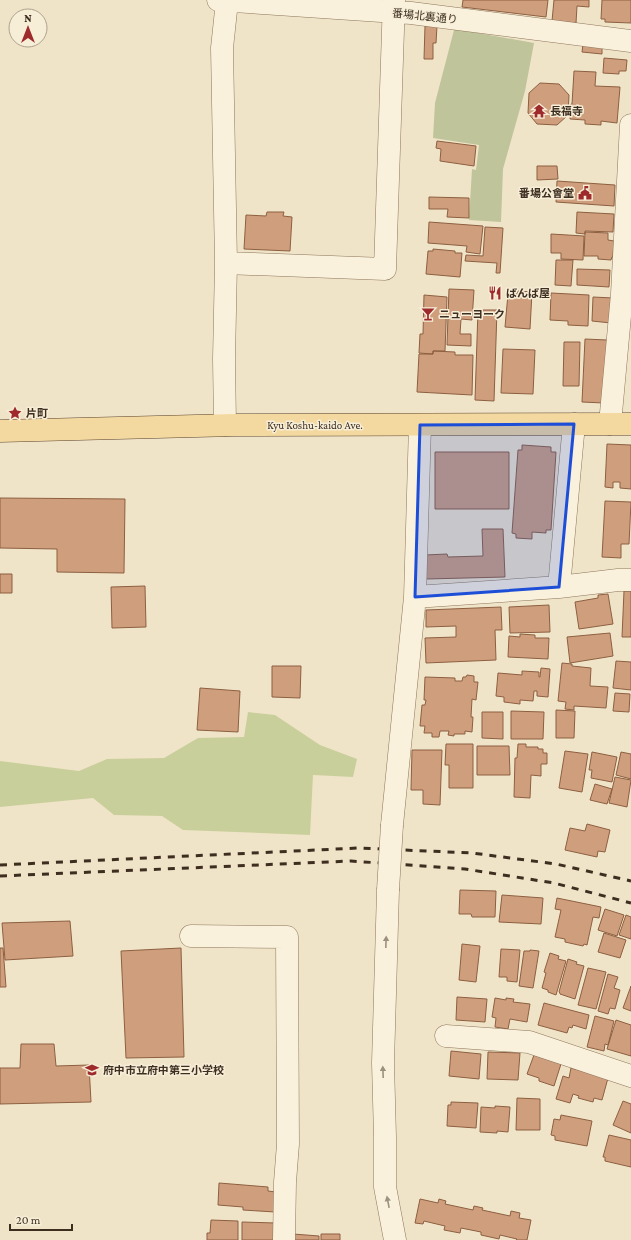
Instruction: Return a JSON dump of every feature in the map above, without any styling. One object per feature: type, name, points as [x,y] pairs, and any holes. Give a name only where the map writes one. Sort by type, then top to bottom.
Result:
[{"type":"main road","name":"Kyu Koshu-kaido Ave.","points":[[0,431],[225,425],[631,424]]},
{"type":"street","name":"番場北裏通り","points":[[223,0],[394,6],[450,18],[631,41]]},
{"type":"street","points":[[223,0],[222,48],[226,263],[224,359],[225,425]]},
{"type":"street","points":[[226,263],[385,269],[394,6]]},
{"type":"street","points":[[610,424],[622,294],[631,125]]},
{"type":"street","points":[[559,587],[574,424]]},
{"type":"street","points":[[395,1240],[385,1187],[383,1063],[388,890],[392,825],[415,597],[420,425]]},
{"type":"street","points":[[415,597],[559,587],[618,580],[631,580]]},
{"type":"street","points":[[191,936],[287,937],[288,1144],[285,1182],[284,1240]]},
{"type":"street","points":[[446,1036],[529,1042],[631,1076]]},
{"type":"highlighted area","points":[[574,424],[559,587],[415,597],[420,425]]},
{"type":"green space","points":[[456,29],[534,43],[525,91],[503,169],[501,222],[469,220],[472,169],[476,170],[479,145],[433,138],[435,103],[454,30]]},
{"type":"green space","points":[[248,712],[275,715],[320,745],[357,759],[353,777],[313,775],[310,835],[183,830],[162,816],[114,815],[93,798],[0,807],[0,761],[79,771],[107,759],[164,758],[198,738],[244,737]]},
{"type":"building","points":[[463,0],[548,0],[546,17],[462,7]]},
{"type":"building","points":[[554,0],[589,0],[589,7],[577,6],[576,23],[552,21]]},
{"type":"building","points":[[602,0],[631,0],[631,23],[605,22],[605,19],[601,19]]},
{"type":"building","points":[[425,26],[437,26],[436,43],[433,43],[433,59],[424,59]]},
{"type":"building","points":[[583,44],[602,46],[602,54],[582,52]]},
{"type":"building","points":[[604,58],[627,60],[626,71],[619,71],[619,74],[603,73]]},
{"type":"building","points":[[574,71],[596,72],[595,86],[620,87],[617,123],[601,121],[601,125],[585,124],[585,120],[570,119]]},
{"type":"building","points":[[540,83],[559,84],[569,95],[568,115],[557,125],[537,124],[528,113],[529,93]]},
{"type":"building","points":[[437,141],[476,146],[474,166],[440,161],[441,149],[436,148]]},
{"type":"building","points":[[537,166],[557,166],[558,179],[537,180]]},
{"type":"building","name":"番場公會堂","points":[[557,181],[615,185],[614,206],[556,202]]},
{"type":"building","points":[[429,197],[469,198],[469,218],[447,217],[448,209],[429,209]]},
{"type":"building","points":[[267,212],[284,212],[283,216],[292,217],[290,251],[244,249],[246,215],[266,216]]},
{"type":"building","points":[[577,212],[614,214],[613,232],[585,231],[585,234],[576,233]]},
{"type":"building","points":[[429,222],[483,226],[480,254],[466,252],[467,246],[428,243]]},
{"type":"building","points":[[485,227],[503,228],[500,273],[496,273],[497,263],[465,261],[466,255],[483,256]]},
{"type":"building","points":[[585,232],[608,233],[608,240],[614,241],[613,257],[611,260],[598,259],[598,256],[584,256]]},
{"type":"building","points":[[551,234],[584,236],[583,260],[561,259],[561,253],[551,253]]},
{"type":"building","points":[[433,249],[462,253],[460,277],[426,274],[428,251],[433,251]]},
{"type":"building","points":[[556,260],[573,260],[571,286],[555,285]]},
{"type":"building","points":[[577,269],[610,270],[609,287],[577,285]]},
{"type":"building","points":[[449,289],[474,290],[472,320],[461,319],[460,334],[471,334],[471,346],[447,345]]},
{"type":"building","points":[[518,291],[532,292],[530,329],[505,327],[508,294],[517,294]]},
{"type":"building","points":[[551,293],[589,295],[588,326],[568,325],[568,321],[550,320]]},
{"type":"building","points":[[424,295],[447,297],[445,351],[433,351],[433,354],[419,353],[420,334],[423,334]]},
{"type":"building","points":[[593,297],[613,298],[611,323],[592,321]]},
{"type":"building","points":[[478,310],[497,310],[494,401],[475,400]]},
{"type":"building","points":[[585,339],[607,340],[604,403],[582,402]]},
{"type":"building","points":[[564,342],[580,342],[579,386],[563,386]]},
{"type":"building","points":[[503,349],[535,350],[533,394],[501,393]]},
{"type":"building","points":[[433,351],[455,352],[455,355],[473,355],[472,395],[417,392],[419,354],[433,354]]},
{"type":"building","points":[[607,444],[631,445],[631,489],[620,488],[620,482],[613,482],[613,488],[605,487]]},
{"type":"building","points":[[522,445],[551,447],[551,452],[556,452],[551,530],[546,530],[546,533],[532,532],[532,539],[516,538],[516,534],[512,533],[518,450],[522,450]]},
{"type":"building","points":[[435,452],[509,452],[509,509],[435,509]]},
{"type":"building","points":[[0,498],[125,499],[124,573],[57,572],[57,549],[0,548]]},
{"type":"building","points":[[605,501],[631,502],[629,544],[621,544],[621,558],[602,557]]},
{"type":"building","points":[[482,529],[503,529],[505,577],[426,579],[425,555],[447,554],[448,557],[483,556]]},
{"type":"building","points":[[0,574],[12,574],[12,593],[0,593]]},
{"type":"building","points":[[145,586],[146,627],[112,628],[111,587]]},
{"type":"building","points":[[624,591],[631,591],[631,637],[622,637]]},
{"type":"building","points":[[608,594],[613,624],[579,629],[575,602],[598,598],[598,595]]},
{"type":"building","points":[[549,605],[550,632],[510,633],[509,607]]},
{"type":"building","points":[[501,607],[502,630],[495,630],[496,660],[426,663],[425,638],[456,637],[456,626],[426,627],[426,610]]},
{"type":"building","points":[[610,633],[613,656],[570,663],[567,637]]},
{"type":"building","points":[[520,634],[535,635],[535,638],[549,638],[548,659],[508,657],[509,636],[520,637]]},
{"type":"building","points":[[616,661],[631,662],[631,690],[613,688]]},
{"type":"building","points":[[562,663],[572,664],[572,666],[591,668],[590,686],[608,687],[606,708],[574,706],[574,710],[565,709],[566,702],[558,701]]},
{"type":"building","points":[[272,666],[301,666],[300,698],[272,697]]},
{"type":"building","points":[[541,668],[550,669],[548,697],[537,696],[537,691],[534,691],[533,701],[520,700],[520,704],[504,702],[504,697],[496,696],[498,673],[522,675],[522,671],[539,672],[540,677]]},
{"type":"building","points":[[467,675],[474,676],[474,682],[478,682],[476,700],[472,699],[472,732],[465,731],[465,734],[454,734],[454,736],[448,735],[449,731],[440,731],[439,737],[432,737],[432,733],[424,733],[425,726],[420,726],[422,705],[425,705],[426,700],[424,700],[425,677],[455,678],[455,681],[462,681],[463,677],[466,677]]},
{"type":"building","points":[[200,688],[240,691],[238,732],[197,730]]},
{"type":"building","points":[[615,693],[630,694],[629,712],[613,711]]},
{"type":"building","points":[[556,710],[575,711],[574,738],[556,738]]},
{"type":"building","points":[[511,711],[544,712],[543,739],[511,739]]},
{"type":"building","points":[[482,712],[503,712],[503,739],[482,738]]},
{"type":"building","points":[[446,744],[473,744],[473,788],[449,788],[449,765],[445,765]]},
{"type":"building","points":[[518,744],[526,744],[526,747],[538,747],[538,749],[543,749],[543,753],[547,753],[547,764],[541,764],[541,776],[531,775],[530,798],[514,797],[515,758],[517,758]]},
{"type":"building","points":[[477,746],[509,746],[510,775],[477,775]]},
{"type":"building","points":[[412,750],[442,750],[440,805],[423,804],[423,790],[411,790]]},
{"type":"building","points":[[565,751],[588,754],[582,792],[559,788]]},
{"type":"building","points":[[592,752],[617,757],[612,782],[591,778],[592,770],[589,770]]},
{"type":"building","points":[[621,752],[631,754],[631,779],[616,775]]},
{"type":"building","points":[[615,777],[631,780],[627,807],[609,803]]},
{"type":"building","points":[[595,784],[612,789],[607,804],[590,800]]},
{"type":"building","points":[[587,824],[610,830],[605,852],[598,851],[597,857],[565,850],[570,828],[585,831]]},
{"type":"building","points":[[460,890],[496,891],[495,917],[472,917],[471,914],[459,914]]},
{"type":"building","points":[[502,895],[543,898],[541,924],[499,922]]},
{"type":"building","points":[[557,898],[601,907],[599,918],[593,917],[587,945],[584,944],[583,946],[565,942],[565,939],[555,937],[561,910],[555,909]]},
{"type":"building","points":[[605,909],[624,915],[617,936],[598,930]]},
{"type":"building","points":[[626,915],[631,917],[631,939],[619,935]]},
{"type":"building","points":[[70,921],[73,956],[5,960],[2,923]]},
{"type":"building","points":[[604,933],[626,940],[620,958],[598,952]]},
{"type":"building","points":[[462,944],[480,946],[476,982],[459,980]]},
{"type":"building","points":[[0,948],[3,948],[6,987],[0,987]]},
{"type":"building","points":[[181,948],[184,1057],[126,1058],[121,951]]},
{"type":"building","points":[[501,949],[520,950],[517,982],[507,981],[507,977],[499,977]]},
{"type":"building","points":[[524,951],[539,951],[533,988],[519,986]]},
{"type":"building","points":[[550,953],[559,956],[558,959],[566,961],[556,995],[542,988],[546,973],[544,972]]},
{"type":"building","points":[[568,959],[577,962],[576,964],[584,966],[575,999],[560,994],[559,992]]},
{"type":"building","points":[[588,968],[606,972],[596,1009],[578,1005]]},
{"type":"building","points":[[608,974],[618,977],[614,988],[620,990],[615,1009],[610,1008],[608,1014],[598,1011]]},
{"type":"building","points":[[631,986],[631,1011],[623,1008]]},
{"type":"building","points":[[457,997],[487,999],[485,1022],[456,1020]]},
{"type":"building","points":[[495,998],[506,1000],[506,998],[514,999],[513,1002],[530,1004],[527,1022],[510,1019],[508,1029],[495,1027],[496,1018],[492,1017]]},
{"type":"building","points":[[544,1003],[589,1015],[586,1029],[573,1025],[572,1028],[569,1027],[567,1033],[538,1025]]},
{"type":"building","points":[[595,1016],[614,1021],[608,1045],[605,1044],[604,1051],[587,1047]]},
{"type":"building","points":[[616,1020],[631,1025],[631,1056],[607,1049]]},
{"type":"building","points":[[21,1044],[54,1044],[56,1066],[89,1065],[91,1102],[0,1104],[0,1068],[20,1068]]},
{"type":"building","points":[[451,1051],[481,1054],[479,1079],[449,1076]]},
{"type":"building","points":[[488,1052],[520,1053],[518,1080],[487,1079]]},
{"type":"building","points":[[534,1055],[561,1064],[554,1086],[539,1081],[539,1078],[527,1074]]},
{"type":"building","points":[[571,1068],[608,1078],[602,1100],[594,1098],[593,1102],[578,1098],[579,1096],[573,1094],[570,1103],[556,1099],[563,1076],[569,1078]]},
{"type":"building","points":[[517,1098],[540,1099],[540,1130],[516,1130]]},
{"type":"building","points":[[623,1101],[631,1104],[631,1133],[613,1125]]},
{"type":"building","points":[[451,1102],[478,1103],[476,1128],[447,1126],[448,1105],[451,1105]]},
{"type":"building","points":[[495,1106],[510,1107],[508,1132],[480,1132],[481,1107],[495,1108]]},
{"type":"building","points":[[561,1115],[592,1121],[587,1146],[555,1140],[555,1136],[551,1135],[554,1119],[560,1120]]},
{"type":"building","points":[[609,1135],[631,1140],[631,1167],[605,1161],[605,1157],[603,1157]]},
{"type":"building","points":[[219,1183],[268,1187],[268,1191],[276,1192],[275,1212],[243,1210],[243,1207],[218,1205]]},
{"type":"building","points":[[420,1199],[438,1203],[439,1199],[446,1201],[445,1204],[473,1210],[474,1206],[483,1208],[482,1210],[510,1216],[511,1211],[520,1213],[519,1218],[531,1220],[527,1240],[516,1240],[517,1239],[500,1235],[499,1239],[481,1235],[481,1232],[461,1228],[460,1233],[444,1230],[445,1226],[424,1221],[423,1224],[415,1223]]},
{"type":"building","points":[[211,1220],[238,1221],[238,1240],[207,1240],[207,1233],[210,1233]]},
{"type":"building","points":[[242,1222],[275,1223],[274,1240],[242,1240]]},
{"type":"building","points":[[293,1234],[319,1236],[319,1240],[292,1240]]},
{"type":"building","points":[[321,1234],[340,1234],[340,1240],[321,1240]]},
{"type":"railway","points":[[0,865],[358,848],[472,853],[556,864],[631,881]]},
{"type":"railway","points":[[0,876],[351,861],[465,869],[554,883],[631,903]]},
{"type":"place","name":"長福寺","points":[[539,111]]},
{"type":"place","name":"番場公會堂","points":[[585,193]]},
{"type":"place","name":"ばんば屋","points":[[495,293]]},
{"type":"place","name":"ニューヨーク","points":[[428,314]]},
{"type":"place","name":"片町","points":[[15,413]]},
{"type":"place","name":"府中市立府中第三小学校","points":[[92,1070]]}]
